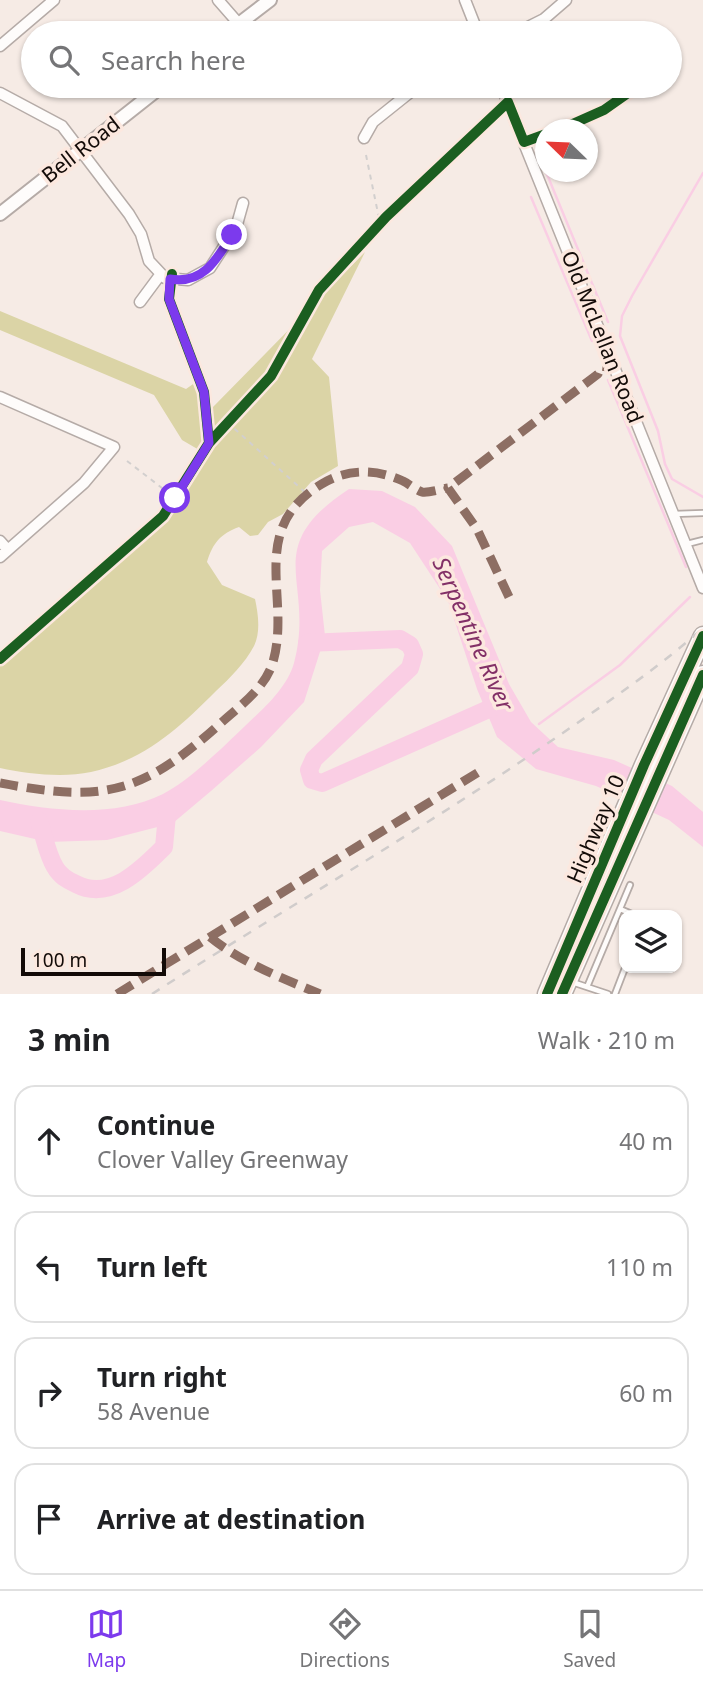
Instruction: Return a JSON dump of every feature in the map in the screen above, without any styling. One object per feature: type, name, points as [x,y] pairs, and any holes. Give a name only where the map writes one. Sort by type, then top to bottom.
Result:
[{"type":"highway","name":"Highway 10","points":[[547,994],[602,883],[694,680],[703,636]]},
{"type":"highway","name":"Highway 10","points":[[565,987],[602,883]]},
{"type":"street","points":[[29,21],[54,0]]},
{"type":"street","points":[[218,0],[236,21]]},
{"type":"street","points":[[243,21],[270,0]]},
{"type":"street","points":[[465,0],[473,21]]},
{"type":"street","points":[[540,21],[566,0]]},
{"type":"street","points":[[0,46],[21,28]]},
{"type":"street","points":[[0,93],[55,120],[136,225],[149,261],[160,275],[178,281],[203,274],[232,235],[243,203]]},
{"type":"street","name":"Bell Road","points":[[0,214],[147,98]]},
{"type":"street","points":[[364,138],[373,122],[403,98]]},
{"type":"street","name":"Old McLellan Road","points":[[506,98],[703,588]]},
{"type":"street","points":[[139,302],[160,275]]},
{"type":"street","points":[[0,397],[114,447],[84,483],[4,554],[0,541]]},
{"type":"lane","points":[[674,514],[703,513]]},
{"type":"lane","points":[[686,544],[703,540]]},
{"type":"lane","points":[[587,987],[631,885]]},
{"type":"lane","points":[[615,994],[623,973]]},
{"type":"lane","points":[[565,987],[587,987],[608,994]]},
{"type":"path","points":[[366,155],[380,223]]},
{"type":"path","points":[[371,233],[395,208]]},
{"type":"path","points":[[236,413],[224,426],[307,494]]},
{"type":"path","points":[[127,461],[175,498]]},
{"type":"path","points":[[166,512],[182,487]]},
{"type":"shaded area","points":[[365,252],[312,359],[329,377],[338,466],[311,482],[283,514],[268,522],[258,535],[250,536],[239,527],[222,536],[207,562],[222,585],[255,599],[258,635],[246,658],[227,681],[174,730],[145,751],[128,759],[110,767],[69,775],[0,768],[0,666],[167,518],[206,454],[182,440],[154,395],[0,330],[0,311],[186,389],[196,382],[203,408],[213,407]]},
{"type":"water","name":"Serpentine River","points":[[349,489],[382,491],[415,507],[452,546],[509,684],[531,722],[558,747],[614,760],[672,786],[703,812],[703,847],[669,820],[596,786],[536,769],[497,737],[477,689],[448,601],[410,543],[373,522],[349,527],[322,551],[320,590],[325,636],[304,702],[261,747],[173,823],[107,840],[48,842],[0,831],[0,800],[40,807],[83,810],[124,807],[163,794],[195,772],[260,712],[286,681],[294,663],[299,634],[297,549],[305,530],[321,510]]},
{"type":"waterway","points":[[703,173],[632,296],[622,316],[620,336],[658,431],[665,464],[672,479],[703,497]]},
{"type":"waterway","points":[[550,182],[608,322]]},
{"type":"waterway","points":[[531,197],[592,341]]},
{"type":"waterway","points":[[608,380],[686,567]]},
{"type":"waterway","points":[[539,724],[620,665],[690,597]]},
{"type":"waterway","name":"Serpentine River","points":[[307,643],[400,639],[410,645],[414,654],[410,668],[314,759],[309,770],[312,780],[322,783],[500,704]]},
{"type":"waterway","points":[[39,821],[50,856],[59,873],[76,884],[101,889],[113,886],[135,873],[164,847],[168,804]]},
{"type":"railway","points":[[152,994],[505,772],[630,686],[703,628]]},
{"type":"marked path","points":[[509,597],[477,529],[448,488],[598,374],[601,366],[614,368]]},
{"type":"marked path","points":[[0,783],[68,792],[95,791],[120,787],[168,765],[244,702],[258,688],[269,671],[277,637],[278,541],[286,519],[302,499],[327,481],[356,472],[385,475],[422,492],[448,488]]},
{"type":"marked path","points":[[117,994],[482,770]]},
{"type":"marked path","points":[[210,937],[249,962],[320,994]]},
{"type":"cycle path","points":[[584,119],[604,110],[621,98]]},
{"type":"cycle path","points":[[0,659],[163,516],[209,443],[271,376],[319,290],[386,217],[508,102],[524,142],[535,138]]},
{"type":"cycle path","points":[[172,274],[169,299],[204,392],[209,443]]},
{"type":"cycle path","points":[[547,994],[644,765],[703,636]]},
{"type":"cycle path","points":[[562,994],[703,675]]},
{"type":"route","points":[[175,498],[209,443],[204,392],[169,299],[170,279],[188,280],[203,274],[232,235]]}]
